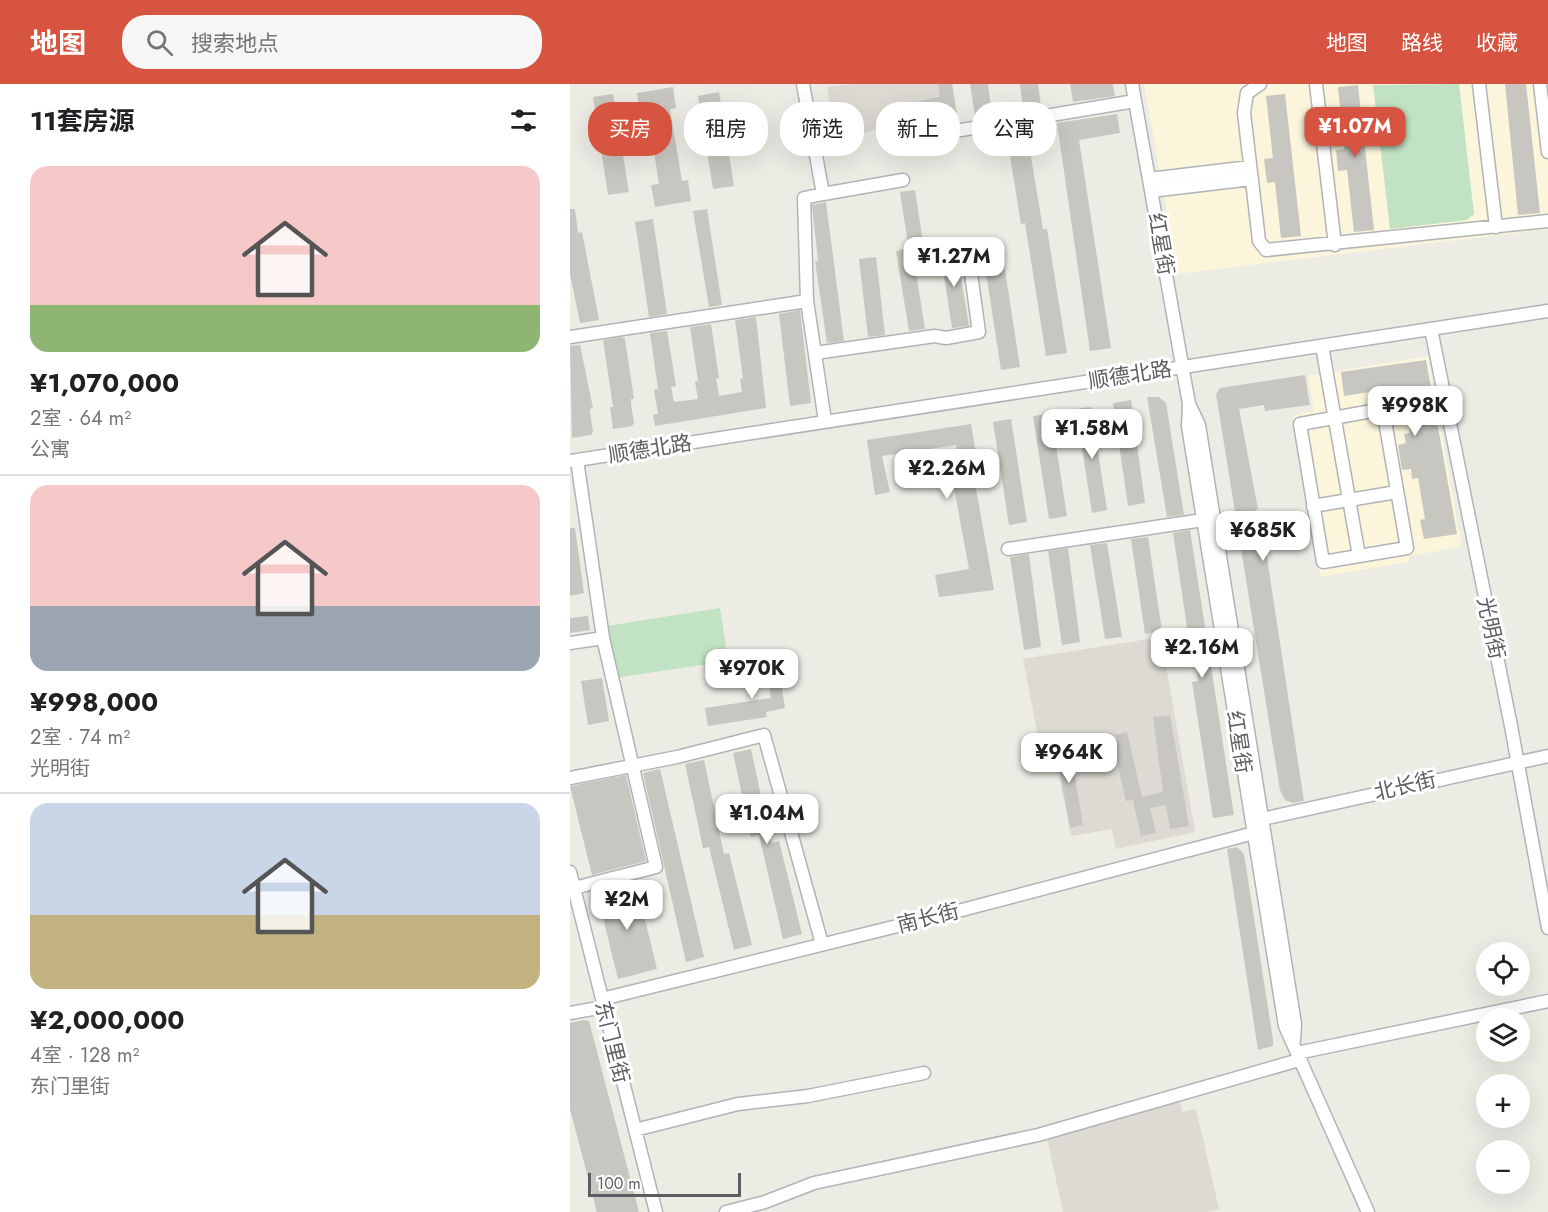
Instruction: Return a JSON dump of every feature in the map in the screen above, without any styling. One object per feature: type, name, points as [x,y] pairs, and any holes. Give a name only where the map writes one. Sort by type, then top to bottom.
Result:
[{"type":"street","points":[[803,84],[823,194]]},
{"type":"street","name":"红星街","points":[[1132,84],[1189,405],[1188,426],[1285,1026],[1368,1212]]},
{"type":"street","points":[[1260,84],[1250,89],[1244,102],[1259,241],[1266,250],[1548,221]]},
{"type":"street","points":[[1316,84],[1335,244]]},
{"type":"street","points":[[1479,84],[1496,227]]},
{"type":"street","points":[[1540,84],[1548,152]]},
{"type":"street","points":[[960,130],[1135,101]]},
{"type":"street","points":[[1150,185],[1251,173]]},
{"type":"street","points":[[825,421],[807,301],[804,198],[903,180]]},
{"type":"street","points":[[815,353],[979,332],[968,252]]},
{"type":"street","points":[[570,337],[807,301]]},
{"type":"street","name":"顺德北路","points":[[574,461],[1548,311]]},
{"type":"street","name":"光明街","points":[[1431,329],[1518,761],[1548,928]]},
{"type":"street","points":[[1322,346],[1359,556]]},
{"type":"street","name":"红星街","points":[[1189,405],[1199,425],[1295,1024],[1297,1052]]},
{"type":"street","points":[[1383,409],[1407,548],[1323,562],[1300,424],[1335,418],[1383,409]]},
{"type":"street","points":[[574,461],[603,638],[656,867],[574,888]]},
{"type":"street","points":[[1313,506],[1397,492]]},
{"type":"street","points":[[1008,549],[1203,520]]},
{"type":"street","points":[[570,643],[603,638]]},
{"type":"street","points":[[570,778],[764,735],[822,944]]},
{"type":"street","name":"北长街","points":[[1262,819],[1548,756]]},
{"type":"street","name":"南长街","points":[[570,1012],[822,944],[962,910],[1254,833]]},
{"type":"street","name":"东门里街","points":[[570,872],[656,1212]]},
{"type":"street","points":[[726,1212],[765,1202],[814,1183],[1038,1135],[1297,1052],[1548,1001]]},
{"type":"street","points":[[634,1130],[738,1104],[808,1096],[924,1073]]},
{"type":"shaded area","points":[[851,84],[952,84],[955,102],[876,102],[876,129],[864,133],[864,102],[829,102],[827,87]]},
{"type":"shaded area","points":[[1144,84],[1548,84],[1548,229],[1178,274]]},
{"type":"shaded area","points":[[1428,356],[1462,547],[1409,556],[1409,562],[1320,577],[1293,415],[1314,411],[1308,376]]},
{"type":"shaded area","points":[[1161,637],[1195,832],[1116,849],[1112,829],[1071,836],[1053,744],[1040,746],[1023,659]]},
{"type":"shaded area","points":[[1179,1099],[1182,1112],[1196,1109],[1219,1209],[1207,1212],[1063,1212],[1047,1139]]},
{"type":"green space","points":[[1459,84],[1474,214],[1467,220],[1390,229],[1373,85]]},
{"type":"green space","points":[[720,608],[728,661],[615,678],[607,626]]},
{"type":"building","points":[[938,84],[952,84],[955,102],[920,102],[920,101],[940,97]]},
{"type":"building","points":[[970,84],[988,84],[990,102],[973,102]]},
{"type":"building","points":[[1020,84],[1038,84],[1040,102],[1022,102]]},
{"type":"building","points":[[1070,84],[1113,84],[1115,96],[1073,102]]},
{"type":"building","points":[[1505,84],[1526,84],[1540,213],[1518,215]]},
{"type":"building","points":[[1358,85],[1374,230],[1354,232],[1347,170],[1338,171],[1336,150],[1344,149],[1338,87]]},
{"type":"building","points":[[673,87],[676,108],[672,109],[672,102],[638,102],[637,93]]},
{"type":"building","points":[[719,92],[721,102],[699,102],[698,96]]},
{"type":"building","points":[[613,94],[614,102],[594,102],[593,97]]},
{"type":"building","points":[[1285,94],[1301,236],[1281,238],[1275,182],[1267,183],[1264,159],[1273,158],[1266,96]]},
{"type":"building","points":[[1117,114],[1120,133],[1079,140],[1111,348],[1090,351],[1057,123]]},
{"type":"building","points":[[672,121],[682,181],[688,180],[691,201],[655,207],[651,185],[659,184],[655,156],[672,156]]},
{"type":"building","points":[[602,156],[623,156],[629,192],[608,195]]},
{"type":"building","points":[[708,156],[729,156],[734,186],[713,189]]},
{"type":"building","points":[[1010,156],[1031,156],[1043,229],[1047,229],[1067,353],[1046,356],[1025,223],[1021,224]]},
{"type":"building","points":[[915,190],[923,242],[908,244],[900,192]]},
{"type":"building","points":[[826,202],[844,341],[827,343],[815,261],[818,261],[812,205]]},
{"type":"building","points":[[570,209],[575,209],[578,233],[582,232],[599,320],[580,323],[570,274]]},
{"type":"building","points":[[707,209],[722,305],[709,307],[693,211]]},
{"type":"building","points":[[653,219],[667,314],[649,317],[635,222]]},
{"type":"building","points":[[1001,244],[1020,367],[1001,370],[982,247]]},
{"type":"building","points":[[956,247],[969,326],[952,328],[940,250]]},
{"type":"building","points":[[912,248],[925,329],[909,331],[896,251]]},
{"type":"building","points":[[876,257],[885,335],[868,337],[859,259]]},
{"type":"building","points":[[800,310],[811,403],[790,406],[779,314]]},
{"type":"building","points":[[756,317],[766,408],[655,426],[653,415],[658,414],[654,390],[658,389],[650,333],[667,331],[676,386],[671,387],[674,402],[698,399],[695,382],[698,381],[690,327],[711,324],[719,378],[716,379],[719,396],[742,392],[740,379],[743,378],[735,320]]},
{"type":"building","points":[[622,337],[625,339],[634,399],[631,399],[631,404],[634,423],[632,426],[613,429],[610,407],[613,407],[603,340]]},
{"type":"building","points":[[580,345],[593,408],[590,409],[590,413],[593,432],[591,435],[572,438],[570,346]]},
{"type":"building","points":[[1426,360],[1457,534],[1424,539],[1420,520],[1425,519],[1418,478],[1412,479],[1411,469],[1402,470],[1398,445],[1406,443],[1404,434],[1410,433],[1402,387],[1344,396],[1341,372]]},
{"type":"building","points":[[1305,375],[1310,405],[1265,411],[1264,405],[1239,409],[1258,509],[1255,510],[1260,538],[1264,538],[1304,801],[1293,803],[1285,800],[1280,790],[1216,394],[1220,388]]},
{"type":"building","points":[[1147,397],[1159,397],[1166,403],[1184,515],[1167,517]]},
{"type":"building","points":[[1131,400],[1145,503],[1128,506],[1113,403]]},
{"type":"building","points":[[1091,407],[1107,510],[1092,513],[1076,409]]},
{"type":"building","points":[[1051,413],[1067,516],[1049,519],[1033,416]]},
{"type":"building","points":[[1011,419],[1027,522],[1009,525],[993,422]]},
{"type":"building","points":[[971,424],[980,477],[974,477],[994,590],[939,597],[935,575],[969,569],[954,488],[959,487],[957,472],[960,471],[956,445],[882,456],[890,492],[875,495],[867,440]]},
{"type":"building","points":[[570,528],[575,528],[584,593],[570,596]]},
{"type":"building","points":[[1190,530],[1234,815],[1213,818],[1192,682],[1198,681],[1194,652],[1167,656],[1166,643],[1189,640],[1173,533]]},
{"type":"building","points":[[1148,537],[1162,631],[1145,634],[1131,539]]},
{"type":"building","points":[[1107,543],[1122,637],[1105,639],[1090,545]]},
{"type":"building","points":[[1068,548],[1080,642],[1062,645],[1048,551]]},
{"type":"building","points":[[1029,554],[1041,647],[1024,650],[1010,557]]},
{"type":"building","points":[[588,616],[590,630],[570,633],[570,618]]},
{"type":"building","points":[[776,651],[785,708],[766,712],[767,717],[708,726],[705,708],[771,698],[764,653]]},
{"type":"building","points":[[602,678],[609,721],[588,725],[581,681]]},
{"type":"building","points":[[1170,715],[1189,826],[1170,829],[1166,805],[1150,808],[1156,833],[1141,836],[1133,800],[1126,801],[1112,741],[1117,740],[1116,735],[1127,732],[1142,797],[1163,792],[1153,717]]},
{"type":"building","points":[[1069,741],[1083,825],[1070,828],[1055,744]]},
{"type":"building","points":[[751,749],[771,843],[779,841],[802,934],[783,939],[759,835],[751,837],[733,753]]},
{"type":"building","points":[[704,760],[724,854],[729,853],[752,945],[734,950],[709,847],[703,848],[685,764]]},
{"type":"building","points":[[660,769],[704,957],[686,962],[643,773]]},
{"type":"building","points":[[626,775],[646,861],[592,875],[570,786]]},
{"type":"building","points":[[1237,847],[1244,854],[1273,1040],[1273,1046],[1258,1050],[1227,849]]},
{"type":"building","points":[[636,883],[657,969],[618,979],[597,893]]},
{"type":"building","points":[[589,1021],[639,1212],[597,1212],[570,1109],[570,1023]]}]
